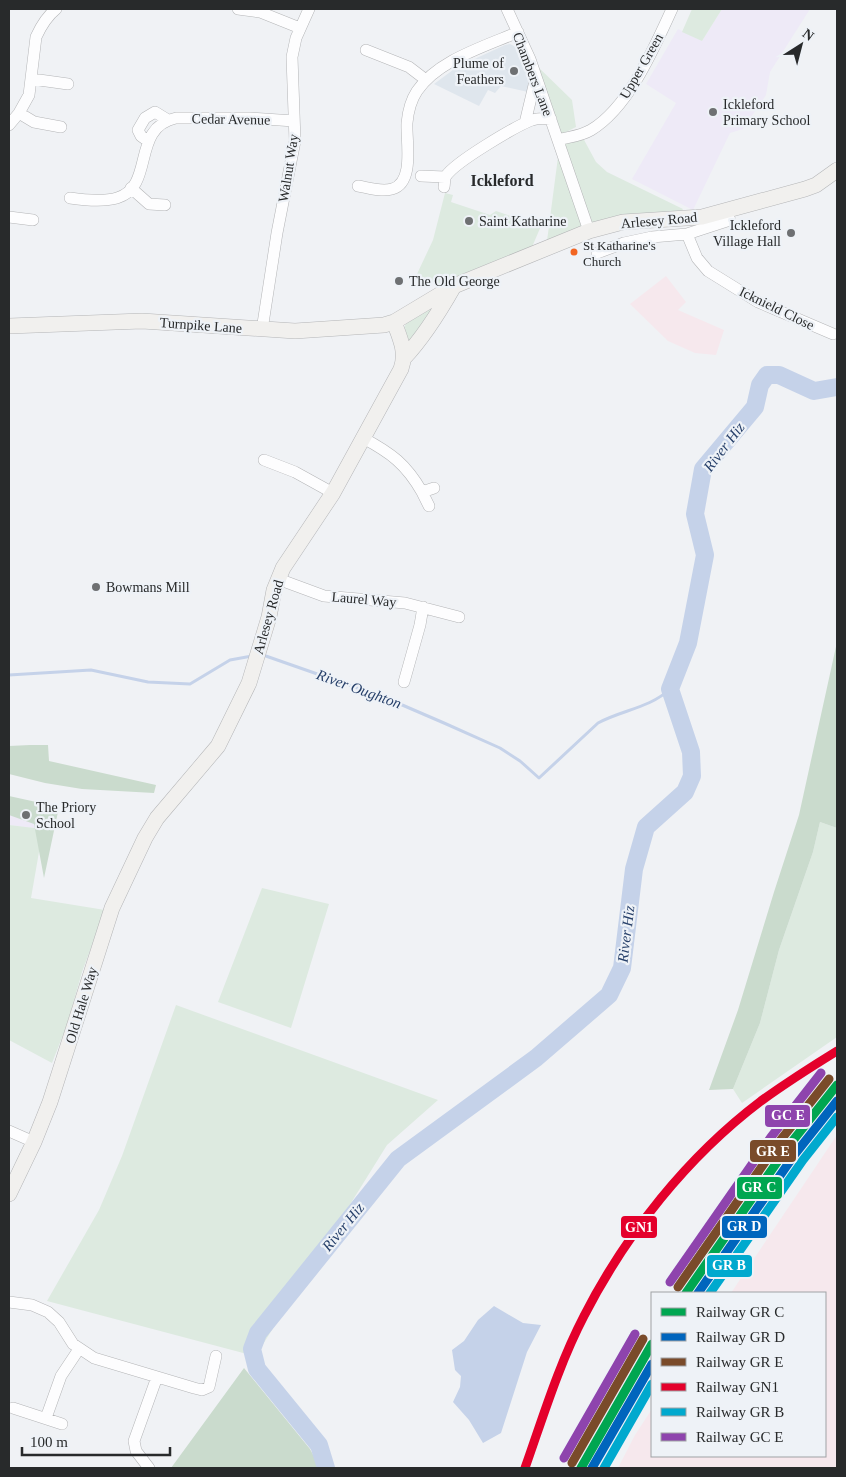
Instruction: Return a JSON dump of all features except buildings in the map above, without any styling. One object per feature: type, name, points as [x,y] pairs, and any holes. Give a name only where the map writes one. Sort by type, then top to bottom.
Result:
[{"type":"street","points":[[9,125],[19,113],[29,95],[36,38],[45,19],[56,9]]},
{"type":"street","points":[[238,9],[260,12],[300,28]]},
{"type":"street","name":"Walnut Way","points":[[262,330],[278,225],[295,142],[292,57],[300,28],[309,9]]},
{"type":"street","name":"Chambers Lane","points":[[507,9],[536,77],[558,140]]},
{"type":"street","name":"Upper Green","points":[[558,140],[592,130],[616,107],[637,80],[672,9]]},
{"type":"street","points":[[358,186],[386,190],[396,187],[403,181],[407,165],[408,115],[417,91],[426,80],[445,64],[518,32]]},
{"type":"street","points":[[366,50],[409,67],[426,80]]},
{"type":"street","points":[[524,123],[536,77]]},
{"type":"street","points":[[32,78],[68,84]]},
{"type":"street","points":[[19,113],[34,122],[61,127]]},
{"type":"street","name":"Cedar Avenue","points":[[131,188],[139,176],[148,141],[154,130],[161,123],[168,120],[176,118],[250,118],[294,121]]},
{"type":"street","points":[[421,176],[445,182],[478,150],[524,123],[541,118],[551,119]]},
{"type":"street","points":[[558,140],[589,231]]},
{"type":"street","name":"Arlesey Road","points":[[394,322],[454,286],[589,231],[623,222],[702,217],[816,185],[837,170]]},
{"type":"street","points":[[70,198],[111,199],[125,194],[131,188],[149,204],[165,205]]},
{"type":"street","points":[[9,217],[33,220]]},
{"type":"street","points":[[597,253],[624,243],[652,237],[687,234],[730,220]]},
{"type":"street","points":[[652,221],[652,237]]},
{"type":"street","name":"Icknield Close","points":[[687,234],[697,258],[708,271],[758,302],[833,334]]},
{"type":"street","name":"Arlesey Road","points":[[157,818],[218,746],[225,734],[249,683],[278,579],[288,558],[332,493],[398,375],[404,358],[412,350],[454,286]]},
{"type":"street","name":"Turnpike Lane","points":[[9,326],[142,321],[295,331],[368,327],[394,322]]},
{"type":"street","points":[[394,322],[403,347],[404,358]]},
{"type":"street","points":[[362,438],[397,458],[410,472],[429,506]]},
{"type":"street","points":[[264,460],[295,472],[332,493]]},
{"type":"street","points":[[422,492],[434,488]]},
{"type":"street","name":"Laurel Way","points":[[278,579],[315,594],[405,603],[459,617]]},
{"type":"street","points":[[404,682],[420,625],[423,607]]},
{"type":"street","name":"Old Hale Way","points":[[9,1194],[34,1142],[63,1064],[112,908],[145,838],[157,818]]},
{"type":"street","points":[[9,1132],[34,1142]]},
{"type":"street","points":[[9,1302],[32,1305],[48,1312],[59,1322],[68,1338],[79,1349],[102,1361],[202,1390],[209,1386],[216,1356]]},
{"type":"street","points":[[46,1418],[61,1376],[79,1349]]},
{"type":"street","points":[[149,1468],[136,1452],[134,1441],[157,1377]]},
{"type":"street","points":[[13,1408],[62,1424]]},
{"type":"shaded area","points":[[692,9],[722,9],[702,41],[682,32]]},
{"type":"shaded area","name":"Ickleford Primary School","points":[[722,9],[810,9],[770,72],[766,95],[743,129],[730,133],[693,210],[632,179],[676,103],[646,84],[678,29],[702,41]]},
{"type":"shaded area","points":[[510,44],[518,48],[521,55],[525,56],[530,79],[528,92],[501,86],[495,93],[488,90],[479,106],[434,84],[457,67]]},
{"type":"shaded area","points":[[534,63],[572,100],[576,127],[560,135]]},
{"type":"shaded area","points":[[583,138],[596,162],[607,172],[683,209],[681,212],[547,241],[558,157],[563,143]]},
{"type":"shaded area","points":[[445,193],[453,195],[451,202],[490,215],[496,211],[541,226],[532,247],[437,284],[417,274],[433,240]]},
{"type":"shaded area","points":[[666,276],[686,302],[678,310],[724,330],[716,355],[695,353],[668,341],[630,304]]},
{"type":"shaded area","points":[[434,307],[410,344],[403,330],[408,319]]},
{"type":"shaded area","points":[[9,799],[43,829],[9,825]]},
{"type":"shaded area","points":[[820,822],[837,828],[837,1037],[742,1103],[733,1089],[760,1023],[779,950],[813,852]]},
{"type":"shaded area","points":[[9,825],[43,829],[31,898],[105,910],[82,972],[67,1025],[52,1063],[9,1040]]},
{"type":"shaded area","points":[[262,888],[329,904],[291,1028],[218,1002]]},
{"type":"shaded area","points":[[176,1005],[438,1100],[387,1145],[257,1354],[247,1354],[47,1301],[99,1210],[122,1156]]},
{"type":"shaded area","points":[[837,1135],[837,1468],[618,1468],[635,1435],[651,1411],[651,1457],[826,1457],[826,1292],[732,1292]]},
{"type":"green space","points":[[837,642],[837,828],[820,822],[813,852],[779,950],[760,1023],[733,1089],[709,1090],[738,1010],[799,815]]},
{"type":"green space","points":[[48,745],[49,761],[156,785],[154,793],[82,789],[45,783],[9,774],[9,746]]},
{"type":"green space","points":[[9,796],[59,807],[44,878],[34,824],[9,815]]},
{"type":"green space","points":[[244,1368],[310,1449],[320,1468],[171,1468]]},
{"type":"water","points":[[494,1306],[523,1323],[541,1325],[527,1352],[501,1433],[483,1443],[469,1420],[453,1402],[460,1387],[461,1376],[455,1370],[452,1350],[464,1341],[478,1320]]},
{"type":"waterway","name":"River Hiz","points":[[326,1468],[319,1445],[257,1369],[252,1349],[258,1333],[398,1159],[536,1058],[609,995],[622,968],[634,869],[646,827],[685,792],[692,776],[691,752],[670,689],[688,643],[705,555],[695,514],[703,469],[755,407],[760,385],[767,375],[779,375],[814,391],[837,387]]},
{"type":"waterway","name":"River Oughton","points":[[263,655],[386,698],[444,723],[500,748],[520,761],[539,778],[598,723],[645,705],[670,689]]},
{"type":"waterway","name":"River Oughton","points":[[9,675],[91,670],[148,682],[190,684],[230,660],[252,656]]},
{"type":"transit line","points":[[670,1282],[771,1137],[821,1073]]},
{"type":"transit line","points":[[678,1287],[779,1142],[829,1079]]},
{"type":"transit line","points":[[687,1292],[787,1148],[837,1085]]},
{"type":"transit line","points":[[699,1292],[795,1154],[837,1101]]},
{"type":"transit line","points":[[711,1292],[803,1160],[837,1117]]},
{"type":"transit line","points":[[564,1458],[635,1334]]},
{"type":"transit line","points":[[572,1463],[643,1339]]},
{"type":"transit line","points":[[581,1468],[651,1346]]},
{"type":"transit line","points":[[592,1468],[651,1366]]},
{"type":"transit line","points":[[604,1468],[651,1386]]},
{"type":"rail line","name":"GN1","points":[[525,1468],[552,1391],[575,1334],[601,1286],[639,1227],[684,1172],[734,1123],[770,1094],[837,1051]]},
{"type":"place","name":"Plume of Feathers","points":[[514,71]]},
{"type":"place","name":"Ickleford Primary School","points":[[713,112]]},
{"type":"place","name":"Saint Katharine","points":[[469,221]]},
{"type":"place","name":"Ickleford Village Hall","points":[[791,233]]},
{"type":"place","name":"St Katharine's Church","points":[[574,252]]},
{"type":"place","name":"The Old George","points":[[399,281]]},
{"type":"place","name":"Bowmans Mill","points":[[96,587]]},
{"type":"place","name":"The Priory School","points":[[26,815]]},
{"type":"district","name":"Ickleford","points":[[502,180]]}]
